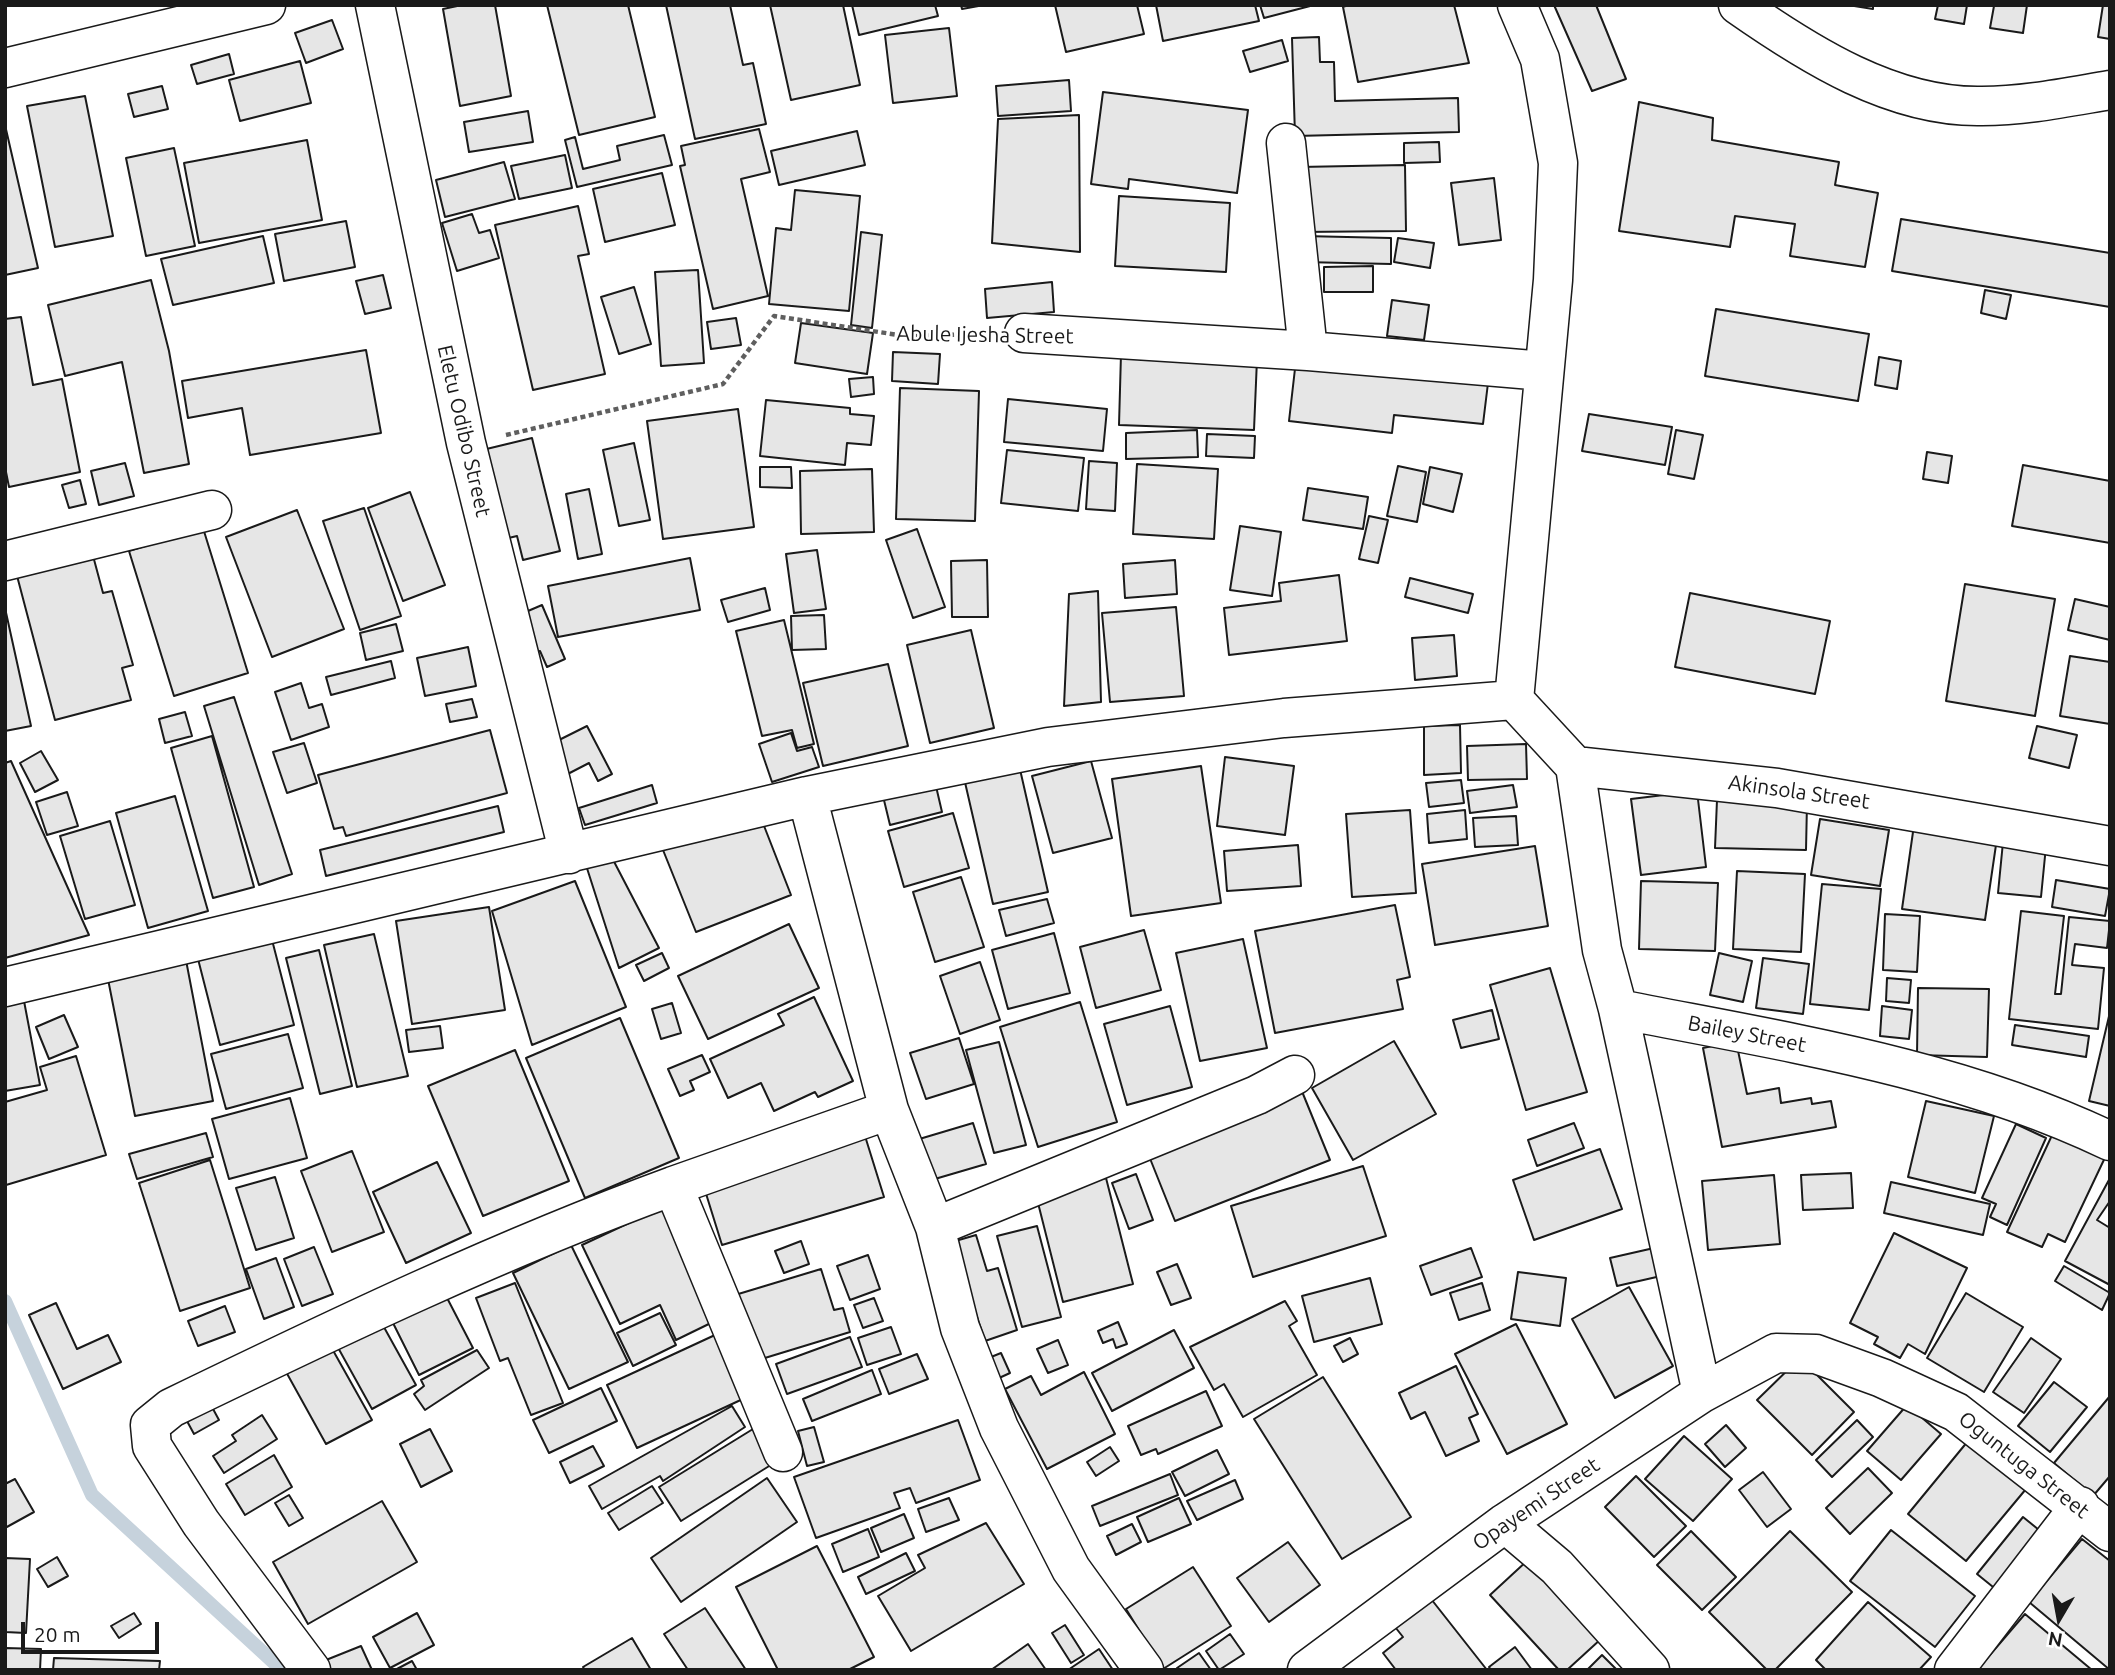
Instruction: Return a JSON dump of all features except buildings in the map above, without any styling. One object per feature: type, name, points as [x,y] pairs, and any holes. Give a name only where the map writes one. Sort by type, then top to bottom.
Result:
[{"type":"street","points":[[5,68],[266,5]]},
{"type":"street","name":"Eletu Odibo Street","points":[[375,5],[466,443],[569,854]]},
{"type":"street","points":[[1517,5],[1540,59],[1558,163],[1553,280],[1514,699],[1575,765],[1602,950],[1618,1009],[1702,1393]]},
{"type":"street","points":[[1738,5],[1775,33],[1867,80],[1911,97],[1980,107],[2060,99],[2110,90]]},
{"type":"street","points":[[1286,143],[1308,351]]},
{"type":"street","name":"Abule Ijesha Street","points":[[1024,333],[1308,351],[1544,371]]},
{"type":"street","points":[[5,561],[212,510]]},
{"type":"street","points":[[5,987],[807,796],[1048,747],[1284,718],[1514,699]]},
{"type":"street","name":"Akinsola Street","points":[[1575,765],[1777,788],[2110,846]]},
{"type":"street","points":[[807,796],[889,1110],[935,1227],[960,1328],[999,1428],[1071,1569],[1144,1670]]},
{"type":"street","name":"Bailey Street","points":[[1618,1009],[1880,1060],[2049,1112],[2110,1141]]},
{"type":"street","points":[[935,1227],[1245,1100],[1295,1075]]},
{"type":"street","points":[[310,1670],[201,1523],[152,1446],[150,1425],[171,1408],[452,1275],[592,1215],[889,1110]]},
{"type":"street","points":[[673,1186],[732,1322],[783,1452]]},
{"type":"street","name":"Opayemi Street","points":[[1307,1670],[1505,1522],[1702,1393],[1776,1353]]},
{"type":"street","name":"Oguntuga Street","points":[[1776,1353],[1816,1354],[1881,1377],[1956,1412],[2110,1532]]},
{"type":"street","points":[[1954,1670],[2080,1506]]},
{"type":"street","points":[[1505,1522],[1557,1567],[1650,1670]]},
{"type":"path","name":"Abule Ijesha Street","points":[[466,443],[723,384],[774,316],[905,336],[1024,333]]},
{"type":"waterway","points":[[5,1301],[92,1495],[282,1670]]}]
